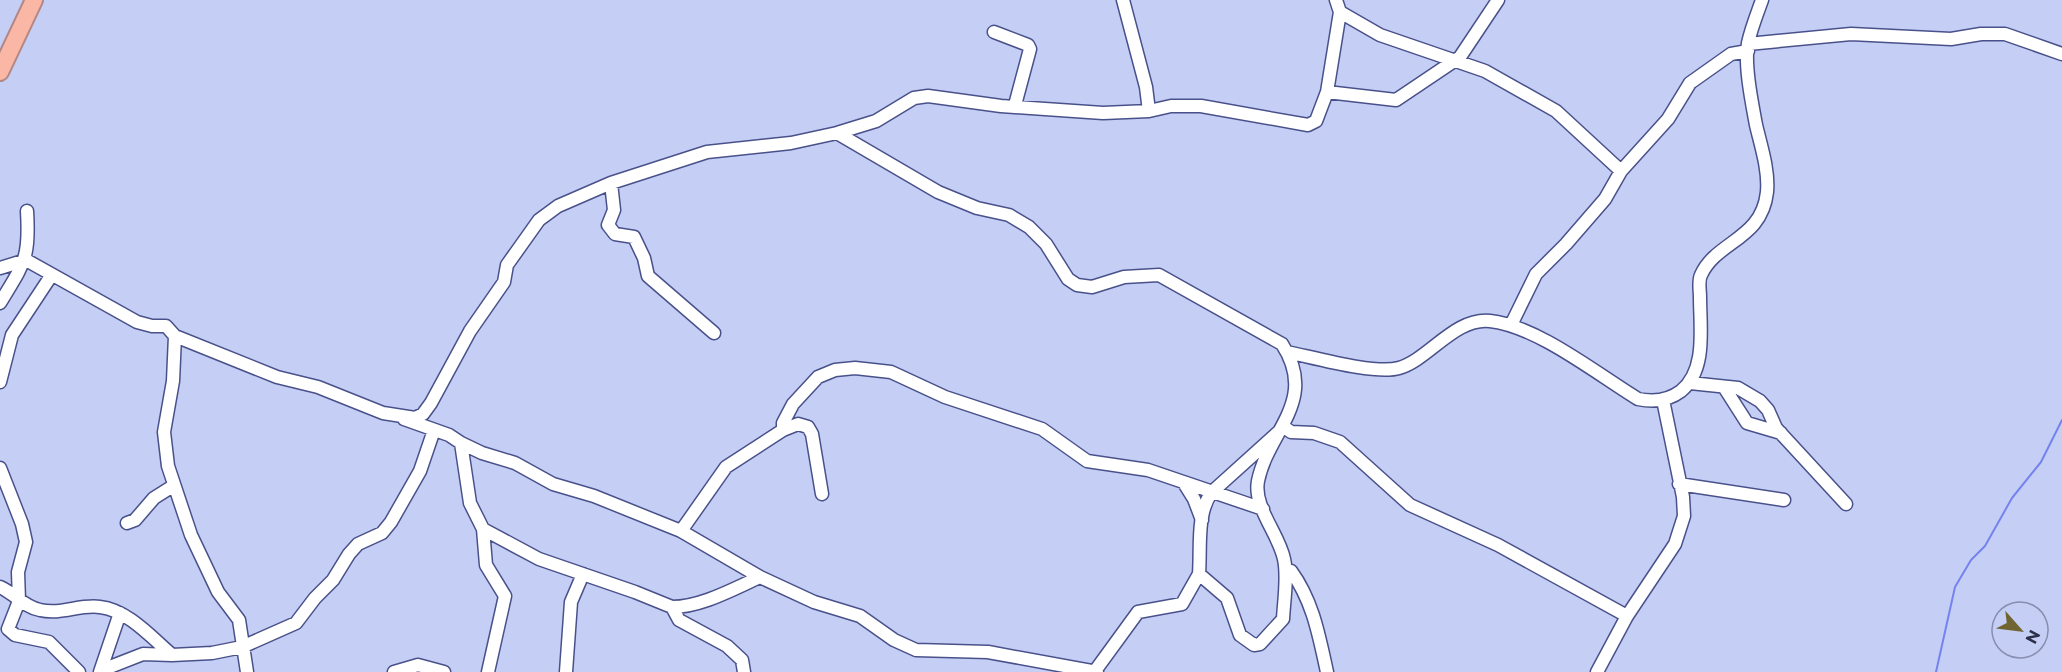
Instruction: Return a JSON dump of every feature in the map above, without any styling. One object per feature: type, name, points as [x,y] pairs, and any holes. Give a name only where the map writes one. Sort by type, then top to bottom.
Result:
[{"type":"highway","points":[[0,72],[31,6]]},
{"type":"street","points":[[1123,0],[1146,87],[1149,111]]},
{"type":"street","points":[[1327,92],[1396,100],[1454,60],[1474,38],[1498,0]]},
{"type":"street","points":[[1287,352],[1336,362],[1398,368],[1415,361],[1440,341],[1470,324],[1489,321],[1511,325],[1569,354],[1638,399],[1651,402],[1677,394],[1690,383],[1696,369],[1701,341],[1700,277],[1707,265],[1756,222],[1763,208],[1767,190],[1752,104],[1748,47],[1762,0]]},
{"type":"street","points":[[0,268],[26,260],[51,276],[137,321],[152,326],[166,326],[175,336],[277,377],[318,387],[383,413],[415,418],[423,414],[431,403],[470,331],[504,282],[507,265],[539,220],[558,206],[611,183],[707,152],[792,143],[837,133],[876,121],[914,98],[928,96],[992,105],[1103,113],[1149,111],[1171,106],[1201,106],[1308,125],[1316,121],[1327,92],[1338,6],[1380,35],[1485,71],[1556,111],[1621,171]]},
{"type":"street","points":[[994,32],[1028,45],[1030,49],[1015,105]]},
{"type":"street","points":[[1511,325],[1536,274],[1605,199],[1621,171],[1668,119],[1690,83],[1731,54],[1748,47],[1851,34],[1951,39],[1982,34],[2005,34],[2062,54]]},
{"type":"street","points":[[837,133],[938,192],[977,208],[1009,215],[1029,227],[1046,244],[1068,279],[1077,285],[1092,287],[1124,277],[1159,275],[1282,344],[1287,352],[1296,387],[1284,427],[1258,482],[1258,494],[1263,509],[1277,534],[1286,571],[1283,619],[1260,644],[1254,645],[1245,640],[1235,624],[1227,598],[1199,574]]},
{"type":"street","points":[[611,183],[614,210],[608,225],[615,234],[634,237],[644,258],[648,276],[714,333]]},
{"type":"street","points":[[0,303],[26,260],[29,242],[27,211]]},
{"type":"street","points":[[0,382],[12,335],[51,276]]},
{"type":"street","points":[[175,336],[173,381],[164,432],[168,466],[191,535],[218,592],[239,620],[247,670]]},
{"type":"street","points":[[783,430],[783,423],[793,405],[818,377],[835,370],[855,368],[891,372],[945,397],[1042,429],[1087,461],[1131,466],[1263,509]]},
{"type":"street","points":[[1690,383],[1738,388],[1760,400],[1781,433],[1846,504]]},
{"type":"street","points":[[1724,387],[1746,423],[1781,433]]},
{"type":"street","points":[[1597,672],[1627,616],[1675,544],[1684,516],[1663,400]]},
{"type":"street","points":[[398,416],[450,435],[482,453],[515,463],[553,484],[594,496],[681,531],[760,577],[814,602],[860,616],[894,640],[916,650],[988,652],[1096,672],[1138,612],[1182,604],[1199,574],[1202,521],[1206,500],[1284,427]]},
{"type":"street","points":[[681,531],[726,467],[783,430],[798,424],[808,427],[812,434],[822,494]]},
{"type":"street","points":[[1284,427],[1291,432],[1329,437],[1347,446],[1410,505],[1498,545],[1627,616]]},
{"type":"street","points":[[101,671],[143,654],[172,655],[242,647],[296,623],[315,598],[333,580],[358,544],[382,533],[420,471],[434,430]]},
{"type":"street","points":[[461,443],[470,503],[483,529],[486,565],[505,596],[488,672]]},
{"type":"street","points":[[0,468],[22,524],[26,542],[18,572],[18,601],[8,629],[10,632],[49,642],[79,672]]},
{"type":"street","points":[[1184,483],[1194,499],[1202,521]]},
{"type":"street","points":[[1679,484],[1784,500]]},
{"type":"street","points":[[127,523],[135,520],[154,498],[173,486]]},
{"type":"street","points":[[483,529],[539,559],[672,608],[725,593],[760,577]]},
{"type":"street","points":[[1291,571],[1304,588],[1318,628],[1327,672]]},
{"type":"street","points":[[566,672],[570,602],[583,574]]},
{"type":"street","points":[[0,587],[18,601],[40,610],[64,612],[99,606],[120,613],[172,655]]},
{"type":"street","points":[[672,608],[679,620],[727,646],[742,660],[744,672]]},
{"type":"street","points":[[101,671],[120,613]]},
{"type":"street","points":[[221,650],[247,670]]},
{"type":"street","points":[[394,672],[401,668],[418,665],[444,672]]},
{"type":"waterway","points":[[1936,672],[1955,587],[1971,560],[1985,546],[2012,498],[2041,462],[2062,420]]}]
